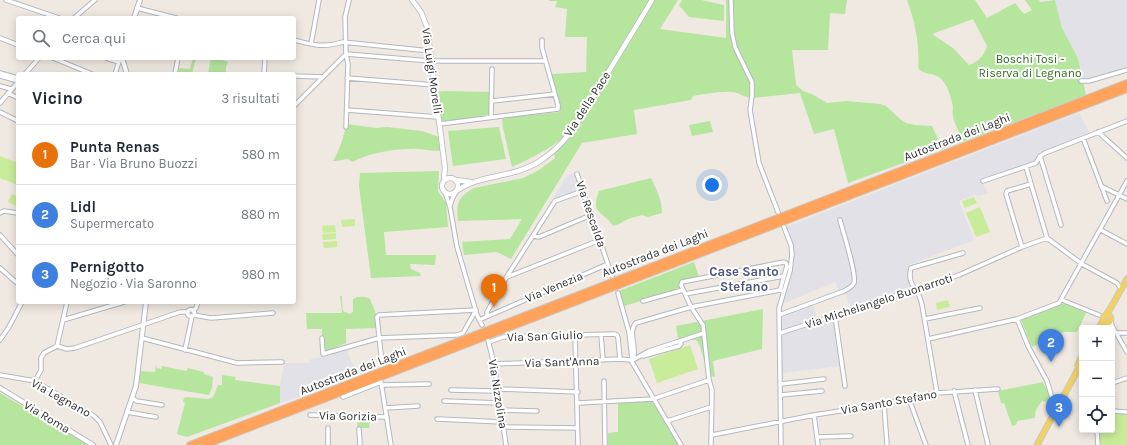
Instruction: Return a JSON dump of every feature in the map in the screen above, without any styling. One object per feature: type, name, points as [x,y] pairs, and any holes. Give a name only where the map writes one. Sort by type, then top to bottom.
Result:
[{"type":"highway","name":"Autostrada dei Laghi","points":[[190,445],[1127,83]]},
{"type":"highway","name":"Autostrada dei Laghi","points":[[205,445],[1127,89]]},
{"type":"highway","points":[[1114,94],[1127,92]]},
{"type":"main road","name":"Via Luigi Morelli","points":[[412,0],[420,10],[425,21],[435,85],[445,168]]},
{"type":"main road","name":"Via della Pace","points":[[456,180],[472,182],[511,174],[526,169],[548,156],[562,144],[575,126],[652,0]]},
{"type":"main road","points":[[445,168],[450,178]]},
{"type":"main road","points":[[445,168],[445,180],[442,185],[445,192],[450,194],[457,191],[459,185],[456,180],[450,178],[445,180]]},
{"type":"main road","name":"Via della Pace","points":[[457,191],[472,182]]},
{"type":"main road","points":[[1102,325],[1127,279]]},
{"type":"main road","points":[[1054,414],[1060,397],[1079,361]]},
{"type":"main road","points":[[1037,445],[1079,368]]},
{"type":"street","points":[[6,0],[53,16]]},
{"type":"street","points":[[76,16],[95,0]]},
{"type":"street","points":[[135,16],[140,0]]},
{"type":"street","points":[[311,44],[319,0]]},
{"type":"street","points":[[346,127],[348,78],[345,17],[349,0]]},
{"type":"street","points":[[732,0],[732,33],[735,47],[752,82],[750,110],[759,163],[778,212]]},
{"type":"street","points":[[137,8],[168,16]]},
{"type":"street","points":[[0,38],[16,43]]},
{"type":"street","points":[[296,40],[321,46],[346,42],[430,50]]},
{"type":"street","points":[[440,124],[557,110],[558,105],[545,61],[542,40]]},
{"type":"street","points":[[296,104],[346,54],[431,61],[545,61]]},
{"type":"street","points":[[27,72],[37,60]]},
{"type":"street","points":[[58,60],[87,72]]},
{"type":"street","points":[[175,72],[178,60]]},
{"type":"street","points":[[264,72],[265,60]]},
{"type":"street","points":[[117,71],[123,61]]},
{"type":"street","points":[[117,71],[123,61]]},
{"type":"street","points":[[123,61],[127,72]]},
{"type":"street","points":[[491,117],[492,69]]},
{"type":"street","points":[[1081,81],[1089,81],[1127,70]]},
{"type":"street","points":[[0,74],[16,81]]},
{"type":"street","points":[[296,76],[323,77]]},
{"type":"street","points":[[348,78],[435,85]]},
{"type":"street","points":[[0,103],[16,84]]},
{"type":"street","points":[[0,86],[11,90]]},
{"type":"street","points":[[8,93],[16,97]]},
{"type":"street","points":[[492,101],[555,94]]},
{"type":"street","points":[[347,110],[438,117]]},
{"type":"street","points":[[0,112],[16,120]]},
{"type":"street","points":[[983,180],[1036,163],[1040,156],[1045,153],[1127,121]]},
{"type":"street","points":[[1098,132],[1127,158]]},
{"type":"street","points":[[1083,138],[1107,201]]},
{"type":"street","points":[[1040,156],[1061,224]]},
{"type":"street","points":[[1026,167],[1048,238],[1082,264],[1117,283],[1121,290]]},
{"type":"street","name":"Via Rescalda","points":[[577,174],[612,276]]},
{"type":"street","points":[[928,339],[1017,319],[1056,305],[1062,300],[1127,181]]},
{"type":"street","points":[[1022,247],[1006,194],[1007,191],[1032,184]]},
{"type":"street","points":[[1101,186],[1127,199]]},
{"type":"street","points":[[450,207],[453,197],[457,191]]},
{"type":"street","points":[[487,316],[487,312],[506,278],[555,201],[583,191]]},
{"type":"street","points":[[445,192],[450,207],[457,247],[479,320],[482,325]]},
{"type":"street","points":[[0,213],[4,211],[16,213]]},
{"type":"street","points":[[533,236],[539,237],[591,215]]},
{"type":"street","points":[[779,315],[844,291],[853,284],[855,274],[840,220]]},
{"type":"street","points":[[781,291],[790,271],[792,254],[791,245],[784,227]]},
{"type":"street","points":[[1101,230],[1127,244]]},
{"type":"street","points":[[0,234],[16,253]]},
{"type":"street","name":"Via Michelangelo Buonarroti","points":[[780,333],[959,275],[1022,247],[1048,238]]},
{"type":"street","points":[[506,278],[600,240]]},
{"type":"street","points":[[937,393],[925,319],[918,293],[914,290],[910,276],[911,268],[963,253]]},
{"type":"street","points":[[711,445],[712,390],[709,380],[704,325],[691,307],[681,285],[682,282],[784,262],[787,264],[779,308],[781,445]]},
{"type":"street","name":"Via Venezia","points":[[479,320],[608,264]]},
{"type":"street","points":[[0,268],[16,282]]},
{"type":"street","points":[[644,301],[684,292],[784,276]]},
{"type":"street","points":[[632,360],[635,352],[633,326],[636,323],[691,307],[781,291]]},
{"type":"street","points":[[618,293],[629,332],[632,360],[653,399],[681,445]]},
{"type":"street","points":[[1062,300],[1106,319],[1127,352]]},
{"type":"street","points":[[0,340],[9,328],[21,304]]},
{"type":"street","points":[[57,346],[67,304]]},
{"type":"street","points":[[63,320],[117,304]]},
{"type":"street","points":[[112,445],[118,440],[137,384],[146,304]]},
{"type":"street","points":[[185,350],[193,314],[197,304]]},
{"type":"street","points":[[925,319],[980,308]]},
{"type":"street","points":[[382,364],[377,317],[379,315],[476,310]]},
{"type":"street","points":[[322,338],[323,354],[379,338],[457,335],[463,333],[476,310]]},
{"type":"street","points":[[35,381],[41,370],[41,358],[44,353],[57,346],[67,349],[76,348],[180,312],[211,318],[273,313]]},
{"type":"street","points":[[835,316],[845,386]]},
{"type":"street","points":[[1017,319],[1029,348],[1047,381],[1055,408]]},
{"type":"street","points":[[632,360],[649,351],[704,333]]},
{"type":"street","points":[[1116,333],[1127,333]]},
{"type":"street","points":[[576,335],[578,445]]},
{"type":"street","points":[[601,335],[603,360]]},
{"type":"street","name":"Via San Giulio","points":[[488,341],[503,337],[617,335],[620,359]]},
{"type":"street","points":[[142,338],[237,363],[282,362]]},
{"type":"street","name":"Via Nizzolina","points":[[488,341],[494,364],[506,445]]},
{"type":"street","name":"Via Sant'Anna","points":[[494,364],[620,359],[632,360]]},
{"type":"street","name":"Via Legnano","points":[[0,375],[35,381],[97,418],[102,424],[112,445]]},
{"type":"street","points":[[1115,382],[1127,378]]},
{"type":"street","points":[[781,384],[824,379]]},
{"type":"street","points":[[578,403],[653,399],[709,380]]},
{"type":"street","points":[[604,381],[605,445]]},
{"type":"street","points":[[382,383],[391,445]]},
{"type":"street","points":[[343,397],[382,383],[430,384]]},
{"type":"street","name":"Via Roma","points":[[0,388],[93,445]]},
{"type":"street","points":[[451,390],[498,391],[500,389],[578,392]]},
{"type":"street","name":"Via Santo Stefano","points":[[712,435],[937,393],[998,389]]},
{"type":"street","points":[[975,390],[988,445]]},
{"type":"street","points":[[781,395],[822,391]]},
{"type":"street","points":[[954,391],[968,445]]},
{"type":"street","points":[[1052,397],[1060,397]]},
{"type":"street","points":[[132,398],[137,401],[162,405]]},
{"type":"street","points":[[909,399],[926,445]]},
{"type":"street","points":[[444,401],[500,402]]},
{"type":"street","points":[[884,404],[887,445]]},
{"type":"street","points":[[385,408],[418,406]]},
{"type":"street","points":[[667,421],[711,407]]},
{"type":"street","points":[[501,410],[537,412]]},
{"type":"street","points":[[1115,411],[1127,412]]},
{"type":"street","points":[[127,412],[156,417]]},
{"type":"street","name":"Via Gorizia","points":[[310,415],[387,417]]},
{"type":"street","points":[[814,415],[818,445]]},
{"type":"street","points":[[437,419],[503,422]]},
{"type":"street","points":[[504,427],[577,428]]},
{"type":"street","points":[[328,428],[328,445]]},
{"type":"street","points":[[359,429],[360,445]]},
{"type":"street","points":[[1097,433],[1098,445]]},
{"type":"street","points":[[818,437],[851,436]]},
{"type":"shaded area","points":[[1055,0],[1127,0],[1127,67],[1124,70],[1087,80],[1083,79],[1078,58],[1062,28]]},
{"type":"shaded area","points":[[1079,113],[1089,132],[1039,153],[1036,161],[980,179],[988,193],[979,196],[975,195],[959,201],[974,240],[908,265],[908,277],[912,289],[851,308],[844,290],[839,292],[835,282],[782,304],[783,296],[792,274],[794,264],[794,251],[786,227]]},
{"type":"shaded area","points":[[576,173],[581,190],[555,201],[554,197],[567,175]]},
{"type":"shaded area","points":[[813,305],[818,319],[833,314],[841,366],[782,373],[781,316]]},
{"type":"shaded area","points":[[346,350],[358,374],[328,384],[326,388],[280,403],[280,386],[284,363],[308,363],[311,359],[324,357]]},
{"type":"green space","name":"Boschi Tosi - Riserva di Legnano","points":[[549,0],[678,0],[660,29],[726,38],[726,0],[847,0],[845,14],[830,13],[828,50],[792,50],[796,85],[803,91],[812,94],[827,103],[846,101],[880,104],[886,106],[906,123],[932,126],[940,143],[960,134],[954,120],[953,107],[949,91],[945,84],[937,76],[923,72],[918,68],[916,33],[907,0],[975,0],[987,18],[1015,3],[1024,14],[1032,10],[1025,0],[1039,0],[1040,2],[1055,0],[1062,28],[1078,58],[1086,95],[848,183],[834,129],[814,134],[800,93],[753,98],[732,92],[717,92],[693,96],[691,100],[634,110],[637,134],[582,143],[511,259],[497,252],[464,255],[462,242],[510,239],[522,219],[458,221],[458,205],[464,194],[474,188],[523,178],[539,170],[555,158],[554,154],[571,137],[567,134],[548,149],[512,167],[502,118],[560,112],[551,74],[586,72],[587,37],[565,37],[567,9],[555,7],[557,1]],"holes":[[[973,19],[987,46],[981,58],[969,65],[953,48],[932,34]]]},
{"type":"green space","points":[[682,0],[701,0],[724,5],[724,21],[689,17],[679,5]]},
{"type":"green space","points":[[192,60],[196,60],[192,72],[176,72],[180,68],[190,69]]},
{"type":"green space","points":[[211,60],[223,60],[228,62],[226,72],[208,72]]},
{"type":"green space","points":[[436,92],[490,92],[490,115],[443,123],[441,122]]},
{"type":"green space","points":[[710,121],[713,132],[692,136],[689,125]]},
{"type":"green space","points":[[346,124],[422,131],[439,137],[441,151],[403,149],[376,153],[353,162],[348,159],[333,161],[338,152]]},
{"type":"green space","points":[[499,127],[506,159],[453,166],[448,131]]},
{"type":"green space","points":[[0,156],[16,162],[16,184],[0,178]]},
{"type":"green space","points":[[439,171],[438,191],[446,203],[448,227],[384,232],[386,255],[436,255],[435,265],[410,264],[411,269],[420,273],[421,276],[371,278],[359,186],[360,173]]},
{"type":"green space","points":[[651,178],[661,202],[662,213],[648,217],[642,215],[628,219],[613,226],[599,212],[596,204],[599,191]]},
{"type":"green space","points":[[12,194],[16,196],[16,206],[8,202]]},
{"type":"green space","points":[[974,197],[977,203],[965,208],[962,201]]},
{"type":"green space","points":[[980,207],[990,232],[976,237],[966,213]]},
{"type":"green space","points":[[355,219],[355,226],[342,227],[341,220]]},
{"type":"green space","points":[[335,225],[336,232],[323,233],[322,226]]},
{"type":"green space","points":[[336,233],[336,239],[323,240],[322,234]]},
{"type":"green space","points":[[337,241],[337,247],[324,248],[323,242]]},
{"type":"green space","points":[[694,262],[699,277],[681,281],[679,285],[681,289],[624,306],[619,291]]},
{"type":"green space","points":[[340,296],[342,296],[343,311],[350,314],[353,312],[353,299],[357,297],[366,297],[370,299],[376,314],[376,328],[346,329],[346,343],[327,351],[325,348],[324,336],[322,336],[322,329],[307,329],[306,313],[342,313]]},
{"type":"green space","points":[[948,300],[950,307],[937,310],[936,303]]},
{"type":"green space","points":[[1064,303],[1086,313],[1077,332],[1064,332],[1032,347],[1021,320]]},
{"type":"green space","points":[[763,309],[762,349],[713,361],[715,377],[709,376],[699,344],[696,340],[678,338],[676,326]]},
{"type":"green space","points":[[690,345],[698,369],[657,383],[649,359]]},
{"type":"green space","points":[[156,365],[157,368],[161,369],[162,366],[186,371],[188,368],[204,372],[204,374],[213,377],[212,388],[209,395],[139,383],[141,371],[155,372]]},
{"type":"green space","points":[[222,375],[236,377],[235,380],[280,386],[280,403],[187,437],[177,434],[185,403],[183,401],[184,398],[208,399],[213,397],[218,385],[222,385]]},
{"type":"green space","points":[[1043,382],[1052,402],[1050,403],[1043,401],[1037,408],[1035,418],[1017,421],[1016,425],[1012,426],[1004,403],[1001,403],[998,391]]},
{"type":"green space","points":[[0,393],[88,445],[0,445]]},
{"type":"green space","points":[[652,401],[679,445],[608,445],[608,433],[618,432],[618,403]]},
{"type":"green space","points":[[1115,414],[1127,414],[1127,445],[1100,445],[1099,433],[1115,433]]},
{"type":"green space","points":[[358,418],[370,418],[369,428],[357,428]]},
{"type":"tunnel","points":[[612,276],[618,293]]},
{"type":"place","name":"Punta Renas","points":[[494,307]]},
{"type":"place","name":"Lidl","points":[[1051,362]]},
{"type":"place","name":"Pernigotto","points":[[1059,427]]},
{"type":"district","name":"Case Santo Stefano","points":[[744,278]]}]
